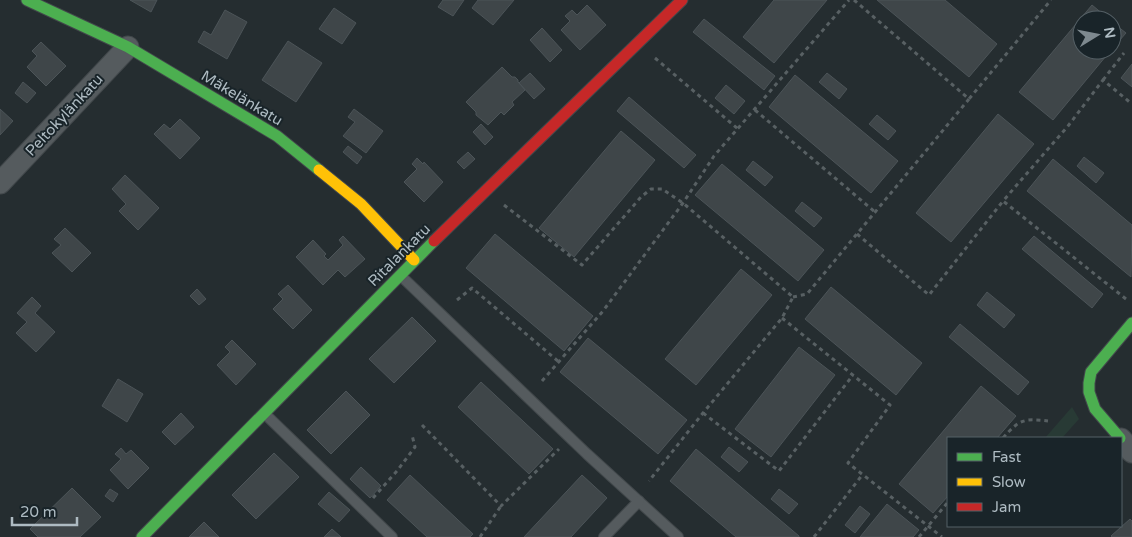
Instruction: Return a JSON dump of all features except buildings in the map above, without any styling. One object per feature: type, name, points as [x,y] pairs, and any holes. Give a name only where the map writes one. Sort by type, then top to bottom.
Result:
[{"type":"street","name":"Mäkelänkatu","points":[[27,0],[128,47],[276,136],[361,204],[414,260]]},
{"type":"street","name":"Ritalankatu","points":[[142,537],[414,260],[682,0]]},
{"type":"street","name":"Peltokylänkatu","points":[[0,183],[128,47]]},
{"type":"street","points":[[1118,437],[1091,405],[1088,382],[1091,372],[1132,323]]},
{"type":"street","points":[[1122,441],[1132,452]]},
{"type":"lane","points":[[400,275],[678,537]]},
{"type":"lane","points":[[264,413],[392,537]]},
{"type":"lane","points":[[604,537],[639,501]]},
{"type":"path","points":[[542,381],[603,311],[683,203],[714,156],[849,0]]},
{"type":"path","points":[[854,0],[969,99]]},
{"type":"path","points":[[793,297],[808,294],[1051,0]]},
{"type":"path","points":[[638,44],[738,129]]},
{"type":"path","points":[[857,234],[929,294],[1003,201],[1068,126],[1124,53]]},
{"type":"path","points":[[1104,80],[1132,104]]},
{"type":"path","points":[[755,110],[875,212]]},
{"type":"path","points":[[486,191],[582,265],[640,197],[651,189],[662,189],[683,203],[793,297]]},
{"type":"path","points":[[1003,201],[1132,304]]},
{"type":"path","points":[[457,300],[472,288],[559,362]]},
{"type":"path","points":[[649,481],[782,318],[793,297]]},
{"type":"path","points":[[782,318],[890,405],[848,463],[942,537]]},
{"type":"path","points":[[703,413],[779,471],[853,375]]},
{"type":"path","points":[[1004,437],[1016,423],[1032,419],[1048,421]]},
{"type":"path","points":[[422,425],[502,506]]},
{"type":"path","points":[[363,510],[397,472],[415,447],[412,435]]},
{"type":"path","points":[[480,537],[502,506],[571,438]]},
{"type":"path","points":[[814,537],[863,474]]},
{"type":"path","points":[[919,537],[947,503]]},
{"type":"green space","points":[[1072,407],[1079,419],[1063,437],[1046,437]]},
{"type":"traffic: fast","points":[[27,0],[128,47],[277,136],[319,170]]},
{"type":"traffic: fast","points":[[142,537],[434,241]]},
{"type":"traffic: fast","points":[[1119,437],[1095,409],[1089,392],[1089,383],[1091,372],[1132,323]]},
{"type":"traffic: slow","points":[[319,170],[361,204],[414,260]]},
{"type":"traffic: jam","points":[[434,241],[682,0]]}]
